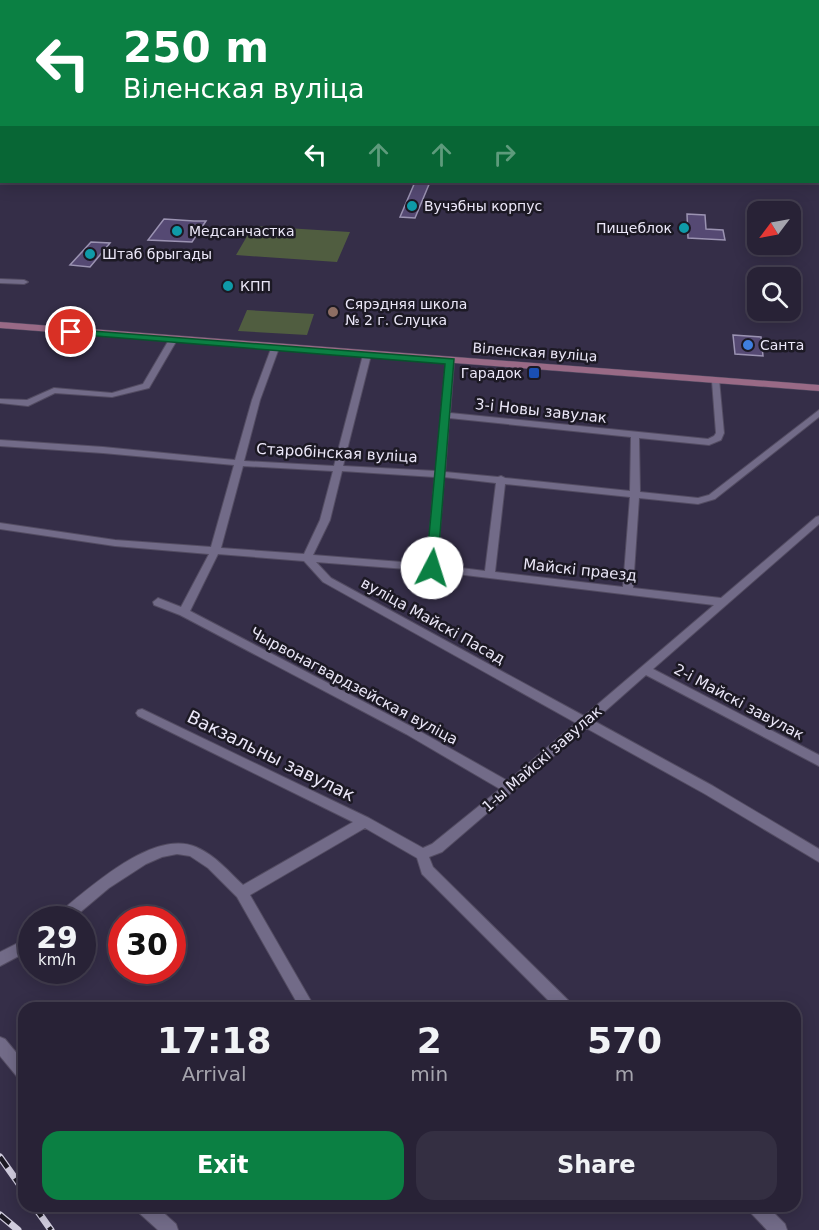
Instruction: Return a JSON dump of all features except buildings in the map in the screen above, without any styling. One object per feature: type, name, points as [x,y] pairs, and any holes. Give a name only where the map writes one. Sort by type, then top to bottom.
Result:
[{"type":"main road","name":"Віленская вуліца","points":[[0,325],[818,389]]},
{"type":"street","points":[[0,281],[24,282]]},
{"type":"street","points":[[0,401],[28,403],[54,390],[112,395],[146,386],[173,340]]},
{"type":"street","points":[[184,612],[215,551],[256,400],[275,348]]},
{"type":"street","points":[[0,525],[115,543],[307,558],[325,520],[367,355]]},
{"type":"street","points":[[432,568],[450,361]]},
{"type":"street","name":"3-і Новы завулак","points":[[444,415],[703,442],[718,438],[716,381]]},
{"type":"street","name":"Старобінская вуліца","points":[[0,443],[239,463],[501,479],[693,500],[708,499],[819,413]]},
{"type":"street","points":[[628,590],[635,493],[635,434]]},
{"type":"street","points":[[490,574],[501,479]]},
{"type":"street","name":"1-ы Майскі завулак","points":[[422,854],[437,848],[509,788],[819,519]]},
{"type":"street","name":"Майскі праезд","points":[[307,558],[490,574],[723,602]]},
{"type":"street","name":"вуліца Майскі Пасад","points":[[307,558],[327,580],[710,790],[819,856]]},
{"type":"street","name":"Чырвонагвардзейская вуліца","points":[[158,602],[184,612],[410,731],[509,788]]},
{"type":"street","name":"2-і Майскі завулак","points":[[645,670],[819,761]]},
{"type":"street","name":"Вакзальны завулак","points":[[142,713],[365,822]]},
{"type":"street","points":[[365,822],[422,854],[427,870],[560,1002]]},
{"type":"street","name":"Вакзальны завулак","points":[[242,893],[365,822]]},
{"type":"street","points":[[77,906],[111,879],[158,851],[177,848],[191,850],[205,859],[242,893],[305,1002]]},
{"type":"street","points":[[0,959],[18,949]]},
{"type":"street","points":[[0,1044],[18,1066]]},
{"type":"street","points":[[150,1212],[170,1230]]},
{"type":"street","points":[[762,1212],[778,1230]]},
{"type":"green space","points":[[253,226],[350,232],[337,262],[236,255]]},
{"type":"green space","points":[[247,310],[314,314],[307,335],[238,331]]},
{"type":"railway","points":[[0,1157],[18,1182]]},
{"type":"railway","points":[[38,1212],[51,1230]]},
{"type":"railway","points":[[0,1215],[18,1230]]},
{"type":"place","name":"Вучэбны корпус","points":[[412,206]]},
{"type":"place","name":"Пищеблок","points":[[684,228]]},
{"type":"place","name":"Медсанчастка","points":[[177,231]]},
{"type":"place","name":"Штаб брыгады","points":[[90,254]]},
{"type":"place","name":"КПП","points":[[228,286]]},
{"type":"place","name":"Сярэдняя школа № 2 г. Слуцка","points":[[333,312]]},
{"type":"place","name":"Санта","points":[[748,345]]},
{"type":"place","name":"Гарадок","points":[[534,373]]},
{"type":"route","points":[[71,332],[450,361],[432,568]]}]
